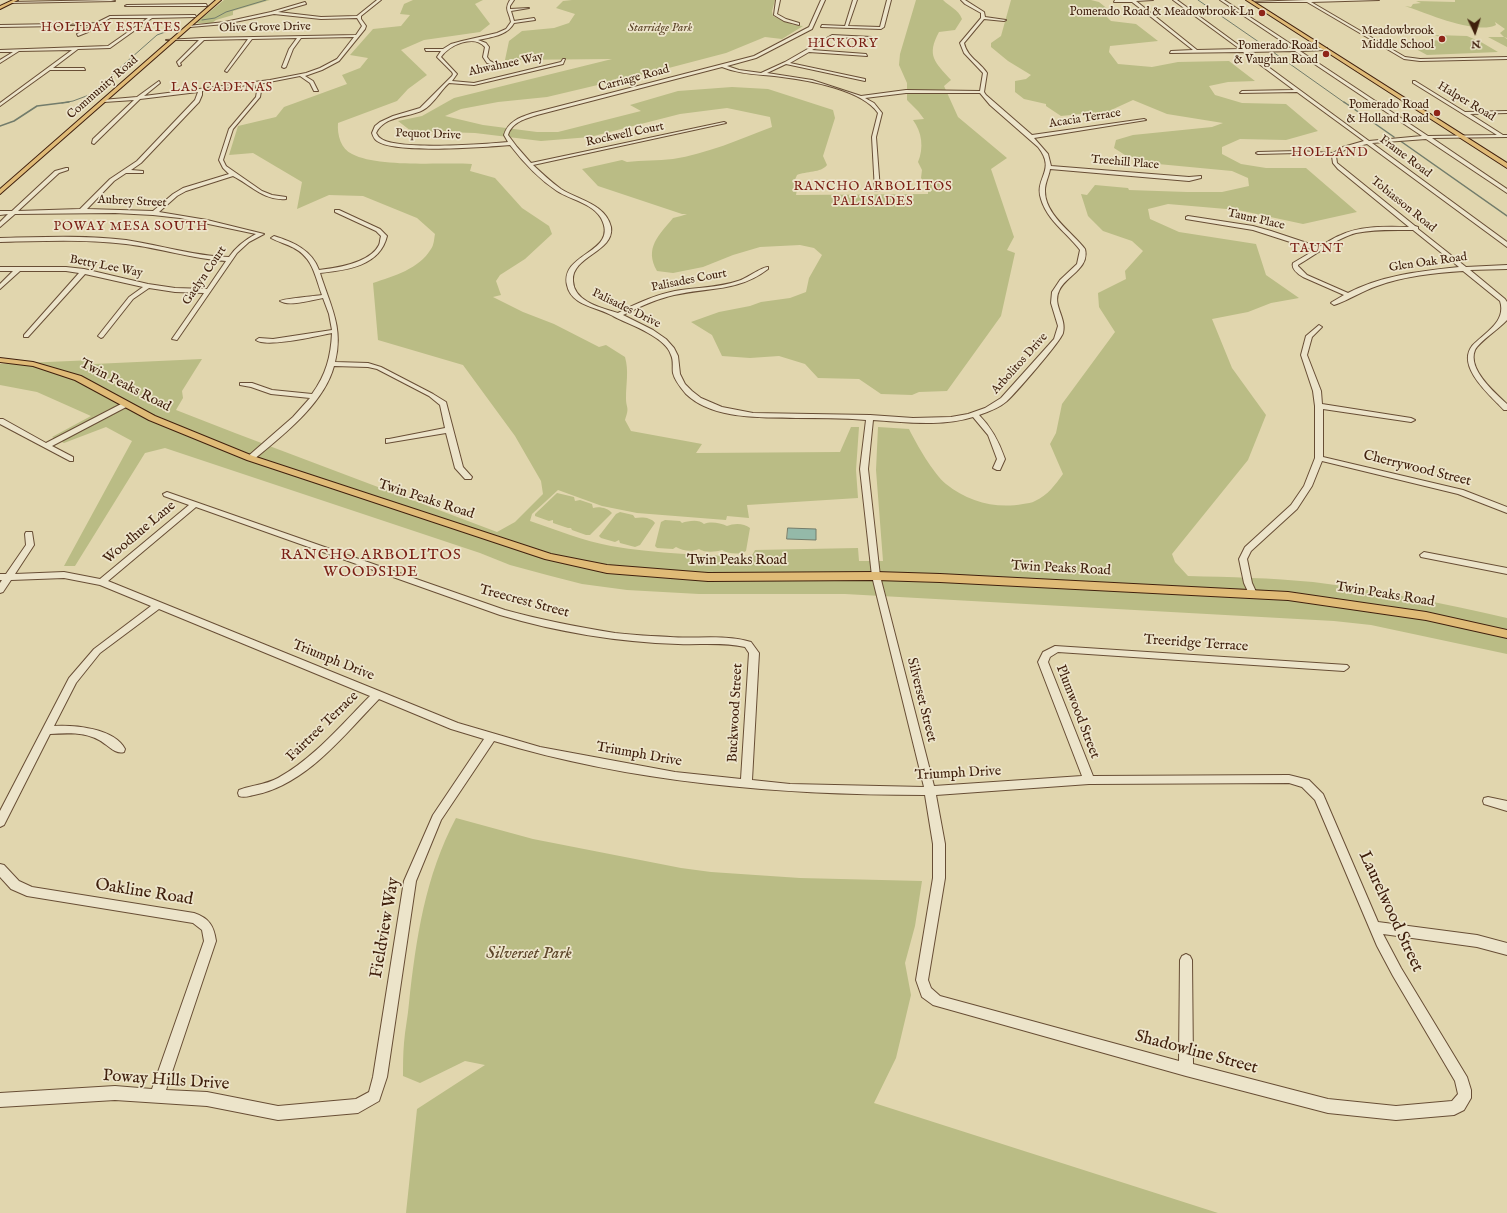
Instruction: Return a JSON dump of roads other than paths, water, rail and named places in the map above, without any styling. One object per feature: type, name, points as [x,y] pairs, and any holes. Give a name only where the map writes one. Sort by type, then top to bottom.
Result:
[{"type":"main road","points":[[0,8],[16,0]]},
{"type":"main road","name":"Community Road","points":[[192,21],[206,5],[218,0]]},
{"type":"main road","points":[[1250,1],[1507,166]]},
{"type":"main road","name":"Community Road","points":[[0,192],[104,101],[192,21],[205,12],[213,3]]},
{"type":"main road","points":[[205,12],[204,10],[209,6],[206,5]]},
{"type":"main road","points":[[190,26],[188,25],[192,21]]},
{"type":"main road","name":"Community Road","points":[[0,185],[110,90],[190,26]]},
{"type":"main road","points":[[79,117],[87,113],[100,102],[104,101],[101,100],[111,92],[110,90]]},
{"type":"main road","name":"Twin Peaks Road","points":[[0,360],[32,364],[78,378],[152,418],[250,458],[549,557],[607,569],[669,576],[876,576],[940,578],[1288,596],[1419,614],[1507,634]]},
{"type":"street","points":[[359,17],[361,13],[379,0]]},
{"type":"street","points":[[512,0],[508,6],[508,10],[513,22]]},
{"type":"street","points":[[778,0],[775,14],[785,20],[798,24]]},
{"type":"street","name":"Carriage Road","points":[[782,42],[788,41],[800,35],[812,27],[812,20],[819,0]]},
{"type":"street","name":"Carriage Road","points":[[511,143],[506,135],[509,126],[529,116],[756,57],[804,27],[812,20],[823,0]]},
{"type":"street","points":[[846,27],[855,0]]},
{"type":"street","points":[[822,26],[875,28],[883,26],[889,0]]},
{"type":"street","points":[[963,0],[966,4],[983,13],[983,18],[962,44],[963,51],[980,66],[985,73],[982,92],[989,102],[1029,137],[1046,155],[1049,167]]},
{"type":"street","points":[[1132,0],[1197,52]]},
{"type":"street","points":[[1114,1],[1151,0]]},
{"type":"street","name":"Frame Road","points":[[1175,0],[1507,245]]},
{"type":"street","points":[[1222,0],[1507,192]]},
{"type":"street","points":[[1250,1],[1377,0]]},
{"type":"street","points":[[1307,1],[1404,58],[1420,60],[1507,58]]},
{"type":"street","points":[[11,3],[113,2]]},
{"type":"street","points":[[190,26],[218,24],[272,13],[305,3]]},
{"type":"street","points":[[126,6],[206,5]]},
{"type":"street","points":[[508,10],[527,8]]},
{"type":"street","points":[[272,13],[329,18],[359,17]]},
{"type":"street","points":[[78,35],[85,33],[110,18],[195,16]]},
{"type":"street","points":[[0,51],[109,47],[151,17]]},
{"type":"street","points":[[104,101],[139,98],[301,76],[321,69],[338,60],[364,26],[359,17]]},
{"type":"street","points":[[983,18],[1004,20]]},
{"type":"street","points":[[426,50],[442,50],[451,46],[505,31],[512,25],[513,22],[534,19]]},
{"type":"street","points":[[69,25],[98,24]]},
{"type":"street","points":[[0,26],[59,25]]},
{"type":"street","points":[[793,34],[800,35]]},
{"type":"street","points":[[761,74],[810,51],[836,36],[871,38]]},
{"type":"street","points":[[284,67],[291,49],[300,37]]},
{"type":"street","name":"Olive Grove Drive","points":[[171,40],[357,37]]},
{"type":"street","points":[[227,71],[251,38]]},
{"type":"street","points":[[179,65],[178,63],[203,39]]},
{"type":"street","points":[[474,40],[485,44],[487,47],[485,57],[488,62],[493,64]]},
{"type":"street","points":[[0,62],[26,45]]},
{"type":"street","points":[[0,105],[77,48]]},
{"type":"street","points":[[1171,52],[1326,49]]},
{"type":"street","points":[[442,50],[439,55],[441,62],[452,69],[455,74],[454,77],[448,82]]},
{"type":"street","points":[[810,51],[866,55]]},
{"type":"street","name":"Ahwahnee Way","points":[[448,82],[474,84],[562,63],[564,60]]},
{"type":"street","points":[[786,63],[835,72],[864,80]]},
{"type":"street","points":[[724,66],[737,71],[814,82],[843,90],[860,97],[875,107],[880,114],[874,137],[877,190]]},
{"type":"street","points":[[49,69],[84,69]]},
{"type":"street","points":[[301,76],[312,82],[316,90]]},
{"type":"street","points":[[94,143],[95,140],[139,98],[159,82]]},
{"type":"street","name":"Pequot Drive","points":[[448,82],[436,92],[430,103],[422,109],[386,121],[375,128],[374,133],[378,140],[388,144],[401,146],[477,146],[511,143]]},
{"type":"street","name":"Halper Road","points":[[1414,82],[1504,136],[1507,140]]},
{"type":"street","points":[[257,83],[259,91],[258,97],[231,130],[221,160],[222,165],[261,193],[284,198]]},
{"type":"street","points":[[82,211],[112,180],[139,162],[197,101],[200,95],[200,90]]},
{"type":"street","points":[[860,97],[882,93],[911,91],[982,92]]},
{"type":"street","points":[[1242,92],[1299,91]]},
{"type":"street","points":[[1464,113],[1507,112]]},
{"type":"street","name":"Acacia Terrace","points":[[1029,137],[1144,120]]},
{"type":"street","name":"Rockwell Court","points":[[531,164],[724,123]]},
{"type":"street","points":[[1258,153],[1312,152],[1334,155],[1340,150],[1368,142],[1427,138],[1504,136]]},
{"type":"street","name":"Palisades Drive","points":[[511,143],[558,190],[590,205],[604,218],[608,230],[607,237],[595,251],[575,265],[570,272],[569,283],[576,296],[656,335],[670,348],[675,356],[677,373],[682,384],[700,400],[718,408],[753,415],[870,417]]},
{"type":"street","name":"Tobiasson Road","points":[[1334,155],[1335,163],[1340,168],[1499,295],[1506,306],[1506,315],[1504,320],[1472,349],[1470,360],[1475,372],[1489,391],[1507,408]]},
{"type":"street","name":"Treehill Place","points":[[1049,167],[1190,179],[1199,177]]},
{"type":"street","name":"Arbolitos Drive","points":[[870,417],[935,421],[975,415],[993,408],[1004,400],[1057,340],[1060,335],[1062,325],[1053,299],[1054,293],[1059,284],[1077,269],[1082,262],[1083,250],[1078,242],[1058,223],[1047,209],[1042,196],[1043,184],[1049,167]]},
{"type":"street","points":[[0,224],[57,172],[66,169]]},
{"type":"street","points":[[125,171],[141,172]]},
{"type":"street","points":[[154,213],[164,206],[176,194],[187,188],[234,174]]},
{"type":"street","name":"Aubrey Street","points":[[0,213],[82,211],[154,213],[208,221],[261,234]]},
{"type":"street","points":[[316,272],[345,267],[364,261],[378,252],[384,243],[384,236],[378,230],[337,211]]},
{"type":"street","name":"Taunt Place","points":[[1188,218],[1264,231],[1318,249]]},
{"type":"street","points":[[1348,295],[1307,277],[1296,268],[1295,264],[1297,261],[1318,249],[1343,236],[1355,232],[1375,229],[1416,228]]},
{"type":"street","name":"Gaelyn Court","points":[[175,338],[181,332],[235,252],[247,241],[261,234]]},
{"type":"street","points":[[250,458],[272,441],[299,415],[314,396],[324,381],[336,348],[333,319],[314,263],[306,254],[296,247],[274,238]]},
{"type":"street","points":[[0,240],[80,239],[117,242],[153,246],[194,257],[229,260]]},
{"type":"street","name":"Glen Oak Road","points":[[1334,303],[1358,290],[1384,280],[1412,274],[1465,268],[1507,267]]},
{"type":"street","points":[[0,287],[19,268]]},
{"type":"street","name":"Betty Lee Way","points":[[0,269],[19,268],[84,271],[148,286],[175,290],[208,291]]},
{"type":"street","name":"Palisades Court","points":[[617,316],[641,303],[674,293],[734,284],[758,275],[766,268]]},
{"type":"street","points":[[26,336],[84,271]]},
{"type":"street","points":[[101,336],[131,298],[148,286]]},
{"type":"street","points":[[283,301],[297,301],[325,296]]},
{"type":"street","points":[[1253,594],[1248,583],[1243,559],[1248,549],[1294,507],[1308,486],[1319,458],[1319,406],[1317,391],[1304,355],[1309,336],[1319,327]]},
{"type":"street","points":[[259,340],[273,341],[335,331]]},
{"type":"street","points":[[331,364],[368,365],[378,368],[431,395],[443,404],[459,468],[468,477]]},
{"type":"street","points":[[242,384],[252,385],[271,392],[314,396]]},
{"type":"street","points":[[46,446],[126,405]]},
{"type":"street","points":[[1319,406],[1411,420]]},
{"type":"street","points":[[975,415],[994,436],[1001,459],[997,468]]},
{"type":"street","name":"Silverset Street","points":[[870,417],[864,469],[876,576],[930,791],[937,827],[940,860],[939,878],[923,972],[923,988]]},
{"type":"street","points":[[0,420],[70,459]]},
{"type":"street","points":[[389,441],[449,430]]},
{"type":"street","name":"Cherrywood Street","points":[[1319,458],[1460,492],[1507,510]]},
{"type":"street","name":"Treecrest Street","points":[[167,494],[503,613],[542,623],[616,636],[678,641],[735,641],[748,644]]},
{"type":"street","name":"Woodhue Lane","points":[[102,582],[195,504]]},
{"type":"street","points":[[0,590],[5,576],[30,545],[29,534]]},
{"type":"street","points":[[1424,555],[1507,571]]},
{"type":"street","name":"Triumph Drive","points":[[5,576],[64,575],[102,582],[455,726],[558,754],[675,776],[797,789],[880,791],[930,791],[1089,780],[1289,779],[1305,783]]},
{"type":"street","points":[[0,822],[72,682],[97,651],[158,605]]},
{"type":"street","name":"Buckwood Street","points":[[746,784],[754,653],[748,644]]},
{"type":"street","name":"Treeridge Terrace","points":[[1046,654],[1058,649],[1344,668]]},
{"type":"street","name":"Plumwood Street","points":[[1046,654],[1043,662],[1089,780]]},
{"type":"street","name":"Fairtree Terrace","points":[[243,793],[251,793],[275,786],[304,767],[377,694]]},
{"type":"street","points":[[47,730],[71,729],[90,731],[108,739],[120,749]]},
{"type":"street","name":"Fieldview Way","points":[[374,1096],[380,1077],[410,881],[437,818],[491,737]]},
{"type":"street","name":"Laurelwood Street","points":[[1305,783],[1319,797],[1374,927],[1397,972],[1460,1077],[1465,1089],[1465,1099]]},
{"type":"street","points":[[1488,801],[1507,806]]},
{"type":"street","name":"Oakline Road","points":[[0,869],[15,885],[30,892],[194,918],[203,921],[208,928],[210,941],[157,1095]]},
{"type":"street","points":[[1374,927],[1477,941],[1507,949]]},
{"type":"street","points":[[1186,960],[1186,1069]]},
{"type":"street","name":"Shadowline Street","points":[[923,988],[937,1001],[1328,1106],[1396,1113],[1454,1108],[1460,1105],[1465,1099]]},
{"type":"street","name":"Poway Hills Drive","points":[[0,1100],[115,1093],[207,1099],[278,1113],[358,1106],[374,1096]]},
{"type":"waterway","points":[[202,20],[215,18],[226,12],[266,0]]},
{"type":"waterway","points":[[1198,0],[1269,49]]},
{"type":"waterway","points":[[64,103],[89,95],[157,35],[168,31]]},
{"type":"waterway","points":[[1273,52],[1345,103]]},
{"type":"waterway","points":[[64,103],[69,102]]},
{"type":"waterway","points":[[1344,102],[1394,137]]},
{"type":"waterway","points":[[0,126],[14,121],[37,106],[64,103]]},
{"type":"waterway","points":[[1399,140],[1507,216]]},
{"type":"place","name":"Pomerado Road & Meadowbrook Ln","points":[[1262,13]]},
{"type":"place","name":"Meadowbrook Middle School","points":[[1442,39]]},
{"type":"place","name":"Pomerado Road & Vaughan Road","points":[[1326,54]]},
{"type":"place","name":"Pomerado Road & Holland Road","points":[[1437,113]]},
{"type":"district","name":"HOLIDAY ESTATES","points":[[111,28]]},
{"type":"district","name":"HICKORY","points":[[843,44]]},
{"type":"district","name":"LAS CADENAS","points":[[222,88]]},
{"type":"district","name":"HOLLAND","points":[[1330,153]]},
{"type":"district","name":"RANCHO ARBOLITOS PALISADES","points":[[873,194]]},
{"type":"district","name":"POWAY MESA SOUTH","points":[[131,227]]},
{"type":"district","name":"TAUNT","points":[[1317,249]]},
{"type":"district","name":"RANCHO ARBOLITOS WOODSIDE","points":[[371,564]]},
{"type":"park label","name":"Starridge Park","points":[[660,29]]},
{"type":"park label","name":"Silverset Park","points":[[529,955]]}]
